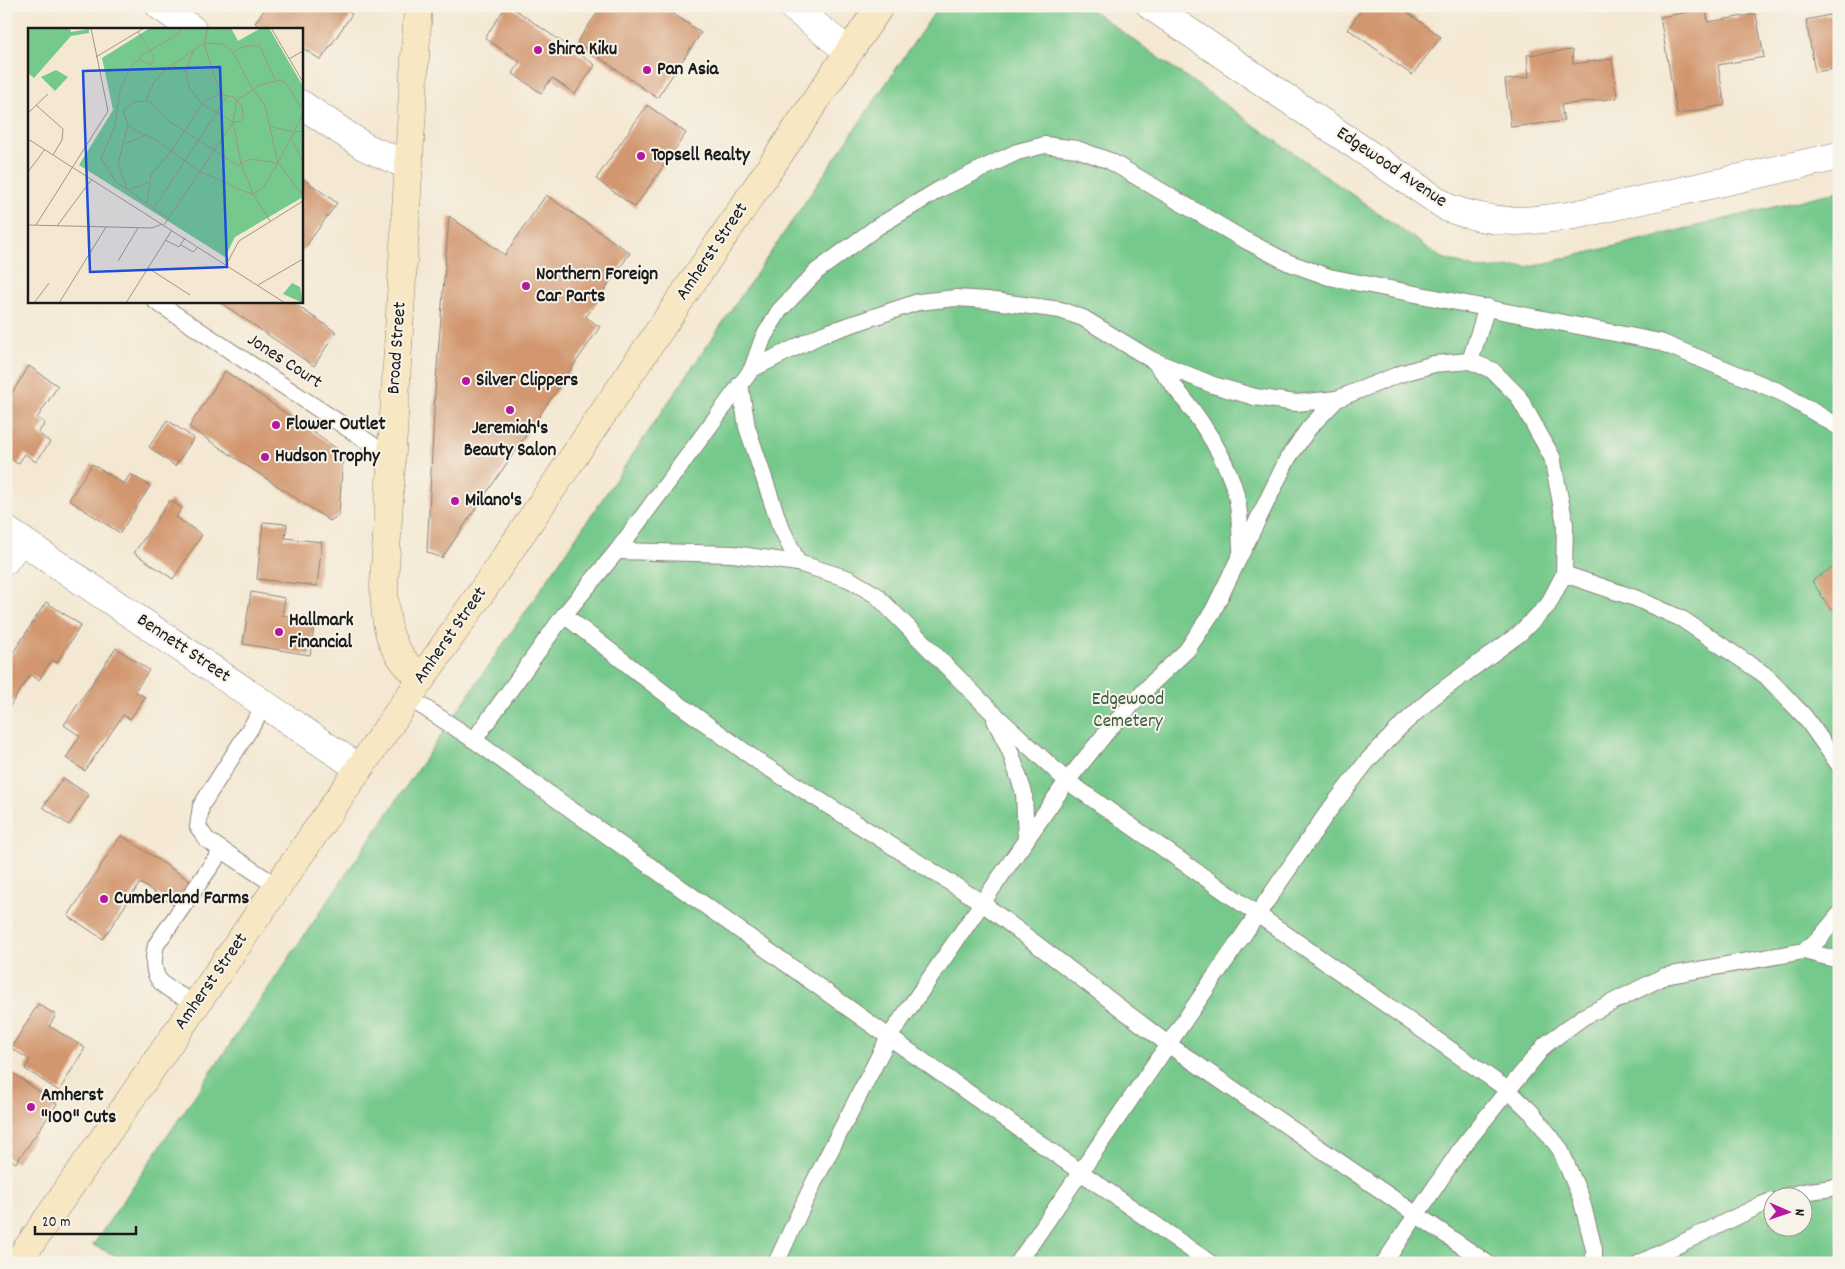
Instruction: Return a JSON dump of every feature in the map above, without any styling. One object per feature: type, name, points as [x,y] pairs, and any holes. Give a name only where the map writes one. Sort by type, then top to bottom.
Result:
[{"type":"main road","name":"Broad Street","points":[[415,688],[410,669],[400,657],[390,635],[385,612],[384,586],[418,6]]},
{"type":"main road","name":"Amherst Street","points":[[26,1260],[196,1004],[487,584],[880,6]]},
{"type":"street","points":[[160,6],[191,28]]},
{"type":"street","points":[[792,6],[849,52]]},
{"type":"street","name":"Edgewood Avenue","points":[[1151,6],[1448,208],[1475,217],[1506,222],[1538,221],[1574,215],[1839,156]]},
{"type":"street","points":[[302,105],[365,147],[409,166]]},
{"type":"street","name":"Bennett Street","points":[[11,543],[265,705],[359,768]]},
{"type":"lane","points":[[474,740],[564,615],[617,551],[752,369],[763,338],[780,311],[818,271],[877,227],[942,188],[1017,152],[1045,145],[1077,149],[1110,161],[1241,238],[1287,262],[1329,277],[1660,342],[1780,392],[1839,427]]},
{"type":"lane","points":[[752,369],[822,334],[918,302],[956,298],[987,300],[1060,310],[1083,318],[1152,360],[1213,385],[1255,397],[1296,403],[1337,399],[1408,371],[1434,364],[1470,361],[1492,370],[1518,396],[1552,457],[1565,524],[1564,574],[1548,605],[1519,634],[1433,696],[1368,760],[1327,813],[1018,1263]]},
{"type":"lane","name":"Jones Court","points":[[156,302],[391,457]]},
{"type":"lane","points":[[1470,361],[1487,307]]},
{"type":"lane","points":[[1152,360],[1198,417],[1220,454],[1233,484],[1240,517],[1241,553]]},
{"type":"lane","points":[[740,384],[747,427],[779,522],[798,563]]},
{"type":"lane","points":[[776,1263],[813,1184],[888,1037],[1067,781],[1110,728],[1153,682],[1187,650],[1212,611],[1288,458],[1309,428],[1337,399]]},
{"type":"lane","points":[[617,551],[733,554],[798,563],[849,579],[876,595],[991,711],[1067,781],[1508,1090],[1532,1112],[1560,1149],[1580,1198],[1594,1249],[1594,1263]]},
{"type":"lane","points":[[1564,574],[1635,598],[1682,619],[1765,675],[1805,717],[1839,765]]},
{"type":"lane","points":[[564,615],[676,702],[759,762],[981,902],[1169,1045],[1487,1263]]},
{"type":"lane","points":[[415,688],[474,740],[888,1037],[1210,1263]]},
{"type":"lane","points":[[265,705],[201,806],[198,826],[207,840],[278,887]]},
{"type":"lane","points":[[991,711],[1010,751],[1024,793],[1026,840]]},
{"type":"lane","points":[[196,1004],[161,984],[154,972],[153,957],[156,945],[222,850]]},
{"type":"lane","points":[[1804,951],[1818,940],[1839,915]]},
{"type":"lane","points":[[1384,1263],[1460,1150],[1508,1090],[1545,1045],[1583,1016],[1665,976],[1804,951],[1839,960]]},
{"type":"lane","points":[[1812,1191],[1839,1187]]},
{"type":"lane","points":[[1640,1263],[1694,1235],[1762,1205]]},
{"type":"green space","name":"Edgewood Cemetery","points":[[939,6],[1086,6],[1440,257],[1477,269],[1534,266],[1839,191],[1839,1263],[132,1263],[93,1245]]},
{"type":"building","points":[[267,6],[340,6],[352,14],[321,60],[302,48],[302,28],[262,28],[255,23]]},
{"type":"building","name":"Shira Kiku","points":[[506,6],[510,6],[595,65],[575,94],[552,78],[541,93],[512,73],[520,62],[485,38]]},
{"type":"building","name":"Pan Asia","points":[[602,6],[663,6],[701,33],[657,98],[577,42]]},
{"type":"building","points":[[1364,6],[1399,6],[1441,37],[1412,75],[1348,29]]},
{"type":"building","points":[[1706,9],[1708,22],[1756,14],[1764,57],[1718,65],[1725,105],[1677,114],[1660,17]]},
{"type":"building","points":[[1839,13],[1839,68],[1815,72],[1806,20]]},
{"type":"building","points":[[1572,50],[1573,64],[1612,59],[1617,98],[1561,105],[1564,121],[1511,127],[1505,80],[1529,77],[1527,55]]},
{"type":"building","name":"Topsell Realty","points":[[647,105],[686,133],[635,207],[596,179]]},
{"type":"building","points":[[302,178],[337,203],[302,252]]},
{"type":"building","name":"Northern Foreign Car Parts","points":[[546,195],[630,253],[586,317],[600,327],[442,558],[427,552],[435,393],[449,216],[505,255]]},
{"type":"building","points":[[219,302],[291,302],[336,332],[314,366]]},
{"type":"building","points":[[29,366],[58,386],[37,418],[45,423],[38,433],[50,442],[36,462],[25,454],[18,464],[6,456],[6,394],[10,396]]},
{"type":"building","points":[[225,371],[343,453],[339,515],[330,521],[189,427]]},
{"type":"building","points":[[167,420],[194,438],[175,466],[149,447]]},
{"type":"building","points":[[92,464],[124,484],[130,474],[150,486],[120,533],[69,500]]},
{"type":"building","points":[[170,500],[182,508],[176,517],[202,535],[173,579],[134,553]]},
{"type":"building","points":[[263,522],[287,524],[285,538],[322,542],[317,586],[257,579]]},
{"type":"building","points":[[1839,563],[1839,605],[1831,610],[1812,581]]},
{"type":"building","name":"Hallmark Financial","points":[[251,592],[285,598],[282,615],[315,620],[310,655],[243,644]]},
{"type":"building","points":[[46,602],[81,625],[57,663],[52,660],[39,680],[30,675],[6,712],[6,653],[11,656]]},
{"type":"building","points":[[116,648],[149,670],[135,691],[145,697],[130,719],[123,715],[85,771],[66,758],[80,736],[64,725]]},
{"type":"building","points":[[63,778],[89,795],[69,825],[43,807]]},
{"type":"building","name":"Cumberland Farms","points":[[121,835],[193,883],[177,907],[140,883],[103,939],[68,916]]},
{"type":"building","points":[[38,1004],[56,1015],[49,1026],[85,1048],[59,1091],[25,1069],[30,1060],[11,1048]]},
{"type":"building","points":[[6,1068],[57,1104],[16,1163],[6,1156]]},
{"type":"place","name":"Shira Kiku","points":[[538,50]]},
{"type":"place","name":"Pan Asia","points":[[647,70]]},
{"type":"place","name":"Topsell Realty","points":[[641,156]]},
{"type":"place","name":"Northern Foreign Car Parts","points":[[526,286]]},
{"type":"place","name":"Silver Clippers","points":[[466,381]]},
{"type":"place","name":"Jeremiah's Beauty Salon","points":[[510,410]]},
{"type":"place","name":"Flower Outlet","points":[[276,425]]},
{"type":"place","name":"Hudson Trophy","points":[[265,457]]},
{"type":"place","name":"Milano's","points":[[455,501]]},
{"type":"place","name":"Hallmark Financial","points":[[279,632]]},
{"type":"place","name":"Cumberland Farms","points":[[104,899]]},
{"type":"place","name":"Amherst \"100\" Cuts","points":[[31,1107]]}]
